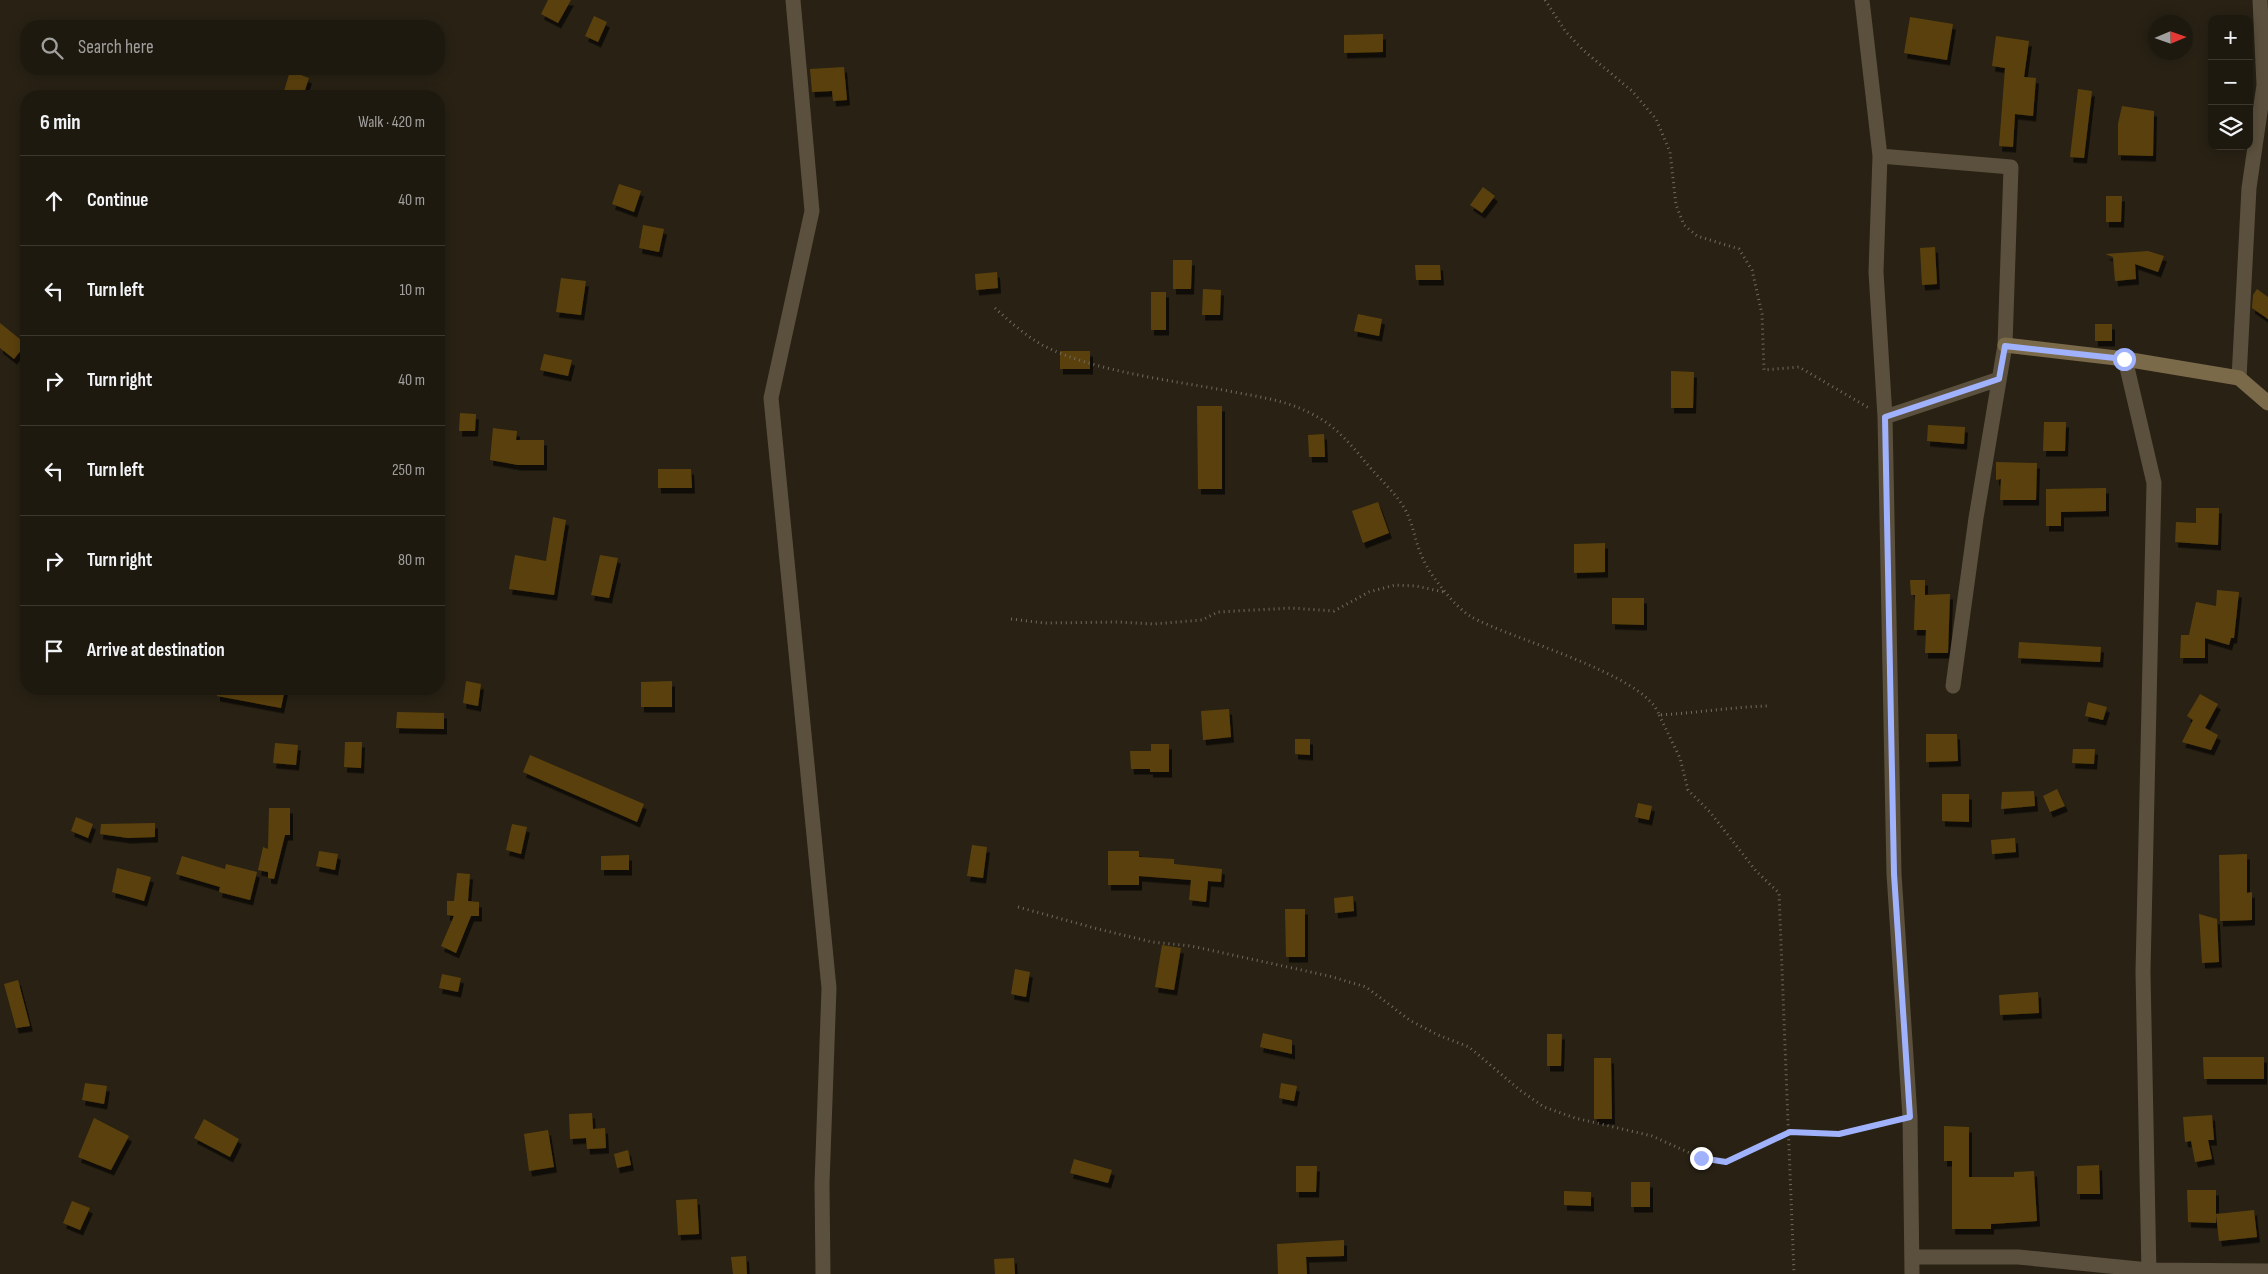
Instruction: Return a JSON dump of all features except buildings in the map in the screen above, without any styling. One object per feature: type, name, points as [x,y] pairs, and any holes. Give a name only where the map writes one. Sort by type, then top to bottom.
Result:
[{"type":"street","points":[[793,0],[812,211],[771,398],[829,988],[822,1184],[823,1274]]},
{"type":"street","points":[[1862,0],[1880,156],[1876,272],[1885,417],[1894,874],[1910,1117],[1912,1274]]},
{"type":"street","points":[[2239,378],[2248,188],[2264,85],[2260,0]]},
{"type":"street","points":[[1880,156],[2011,167],[2005,346],[1976,518],[1953,686]]},
{"type":"street","points":[[2005,346],[2124,359],[2239,378],[2268,402]]},
{"type":"street","points":[[2124,359],[2154,482],[2143,972],[2149,1272]]},
{"type":"street","points":[[1885,417],[1999,379]]},
{"type":"street","points":[[1912,1257],[2018,1257],[2149,1272],[2268,1271]]},
{"type":"path","points":[[1546,0],[1566,32],[1583,50],[1632,91],[1656,120],[1670,152],[1676,205],[1684,225],[1698,236],[1739,249],[1752,270],[1762,314],[1764,370],[1798,367],[1885,417]]},
{"type":"path","points":[[995,308],[1016,327],[1043,345],[1078,360],[1181,383],[1280,401],[1310,413],[1334,427],[1392,491],[1406,511],[1423,560],[1444,592],[1469,616],[1551,649],[1627,684],[1656,706],[1680,758],[1688,790],[1710,812],[1756,871],[1779,892],[1790,1132],[1794,1274]]},
{"type":"path","points":[[1010,619],[1044,623],[1119,622],[1152,624],[1202,620],[1218,612],[1244,610],[1291,608],[1334,611],[1369,592],[1395,586],[1416,586],[1444,592]]},
{"type":"path","points":[[1660,716],[1735,707],[1768,706]]},
{"type":"path","points":[[1018,907],[1152,942],[1191,946],[1328,976],[1366,987],[1411,1021],[1438,1035],[1469,1047],[1521,1091],[1544,1107],[1575,1118],[1652,1136],[1701,1158],[1726,1162],[1790,1132],[1839,1134],[1910,1117]]},
{"type":"route","points":[[1701,1158],[1726,1162],[1790,1132],[1839,1134],[1910,1117],[1894,874],[1885,417],[1999,379],[2005,346],[2124,359]]}]
